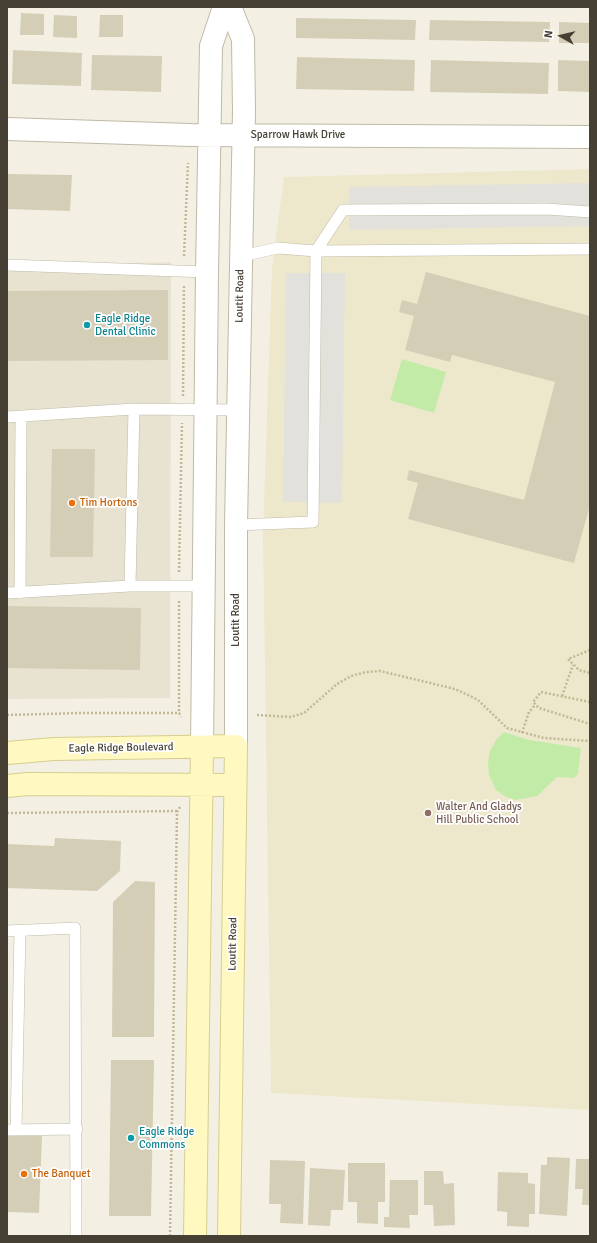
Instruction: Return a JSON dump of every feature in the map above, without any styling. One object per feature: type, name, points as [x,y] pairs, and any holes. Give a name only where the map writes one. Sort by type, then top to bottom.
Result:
[{"type":"street","points":[[195,1236],[211,46],[224,7]]},
{"type":"street","name":"Loutit Road","points":[[229,1236],[236,746],[236,525],[244,135],[242,39],[230,7]]},
{"type":"street","name":"Sparrow Hawk Drive","points":[[7,129],[209,135],[590,137]]},
{"type":"street","name":"Eagle Ridge Boulevard","points":[[7,752],[54,749],[236,746]]},
{"type":"street","points":[[7,786],[28,784],[235,785]]},
{"type":"lane","points":[[236,525],[313,522],[316,251],[343,210],[547,209],[590,212]]},
{"type":"lane","points":[[241,256],[278,248],[316,251],[590,249]]},
{"type":"lane","points":[[7,265],[207,272]]},
{"type":"lane","points":[[7,417],[134,410],[238,410]]},
{"type":"lane","points":[[130,586],[134,410]]},
{"type":"lane","points":[[20,593],[21,417]]},
{"type":"lane","points":[[7,593],[130,586],[204,586]]},
{"type":"lane","points":[[7,931],[75,928],[77,1129],[76,1234]]},
{"type":"lane","points":[[20,931],[12,1130],[77,1129]]},
{"type":"path","points":[[179,573],[182,424]]},
{"type":"path","points":[[179,601],[179,713],[182,719]]},
{"type":"path","points":[[590,650],[568,659],[579,670],[590,674]]},
{"type":"path","points":[[562,696],[573,665]]},
{"type":"path","points":[[254,715],[291,717],[304,713],[337,684],[351,676],[366,672],[380,671],[441,685],[468,694],[478,700],[507,728],[544,738],[590,741]]},
{"type":"path","points":[[590,702],[541,692],[533,702],[539,708],[590,724]]},
{"type":"path","points":[[522,733],[529,712],[535,704]]},
{"type":"path","points":[[7,715],[179,713]]},
{"type":"path","points":[[170,1236],[177,812],[181,806]]},
{"type":"path","points":[[7,813],[177,812],[184,810]]},
{"type":"shaded area","name":"Walter And Gladys Hill Public School","points":[[590,169],[590,1110],[271,1093],[263,533],[272,267],[284,177]]},
{"type":"shaded area","points":[[590,183],[590,226],[349,230],[349,187]]},
{"type":"shaded area","points":[[171,262],[170,698],[7,699],[7,267]]},
{"type":"shaded area","points":[[286,273],[345,273],[342,503],[283,502]]},
{"type":"green space","points":[[402,359],[446,372],[434,413],[390,400]]},
{"type":"green space","points":[[504,732],[529,740],[581,748],[578,774],[574,778],[557,777],[537,796],[516,800],[506,797],[496,790],[489,775],[488,763],[490,751],[496,740]]},
{"type":"building","points":[[21,13],[44,14],[44,35],[20,35]]},
{"type":"building","points":[[54,15],[77,16],[77,38],[53,37]]},
{"type":"building","points":[[100,15],[123,15],[123,37],[99,37]]},
{"type":"building","points":[[296,18],[416,20],[415,40],[296,38]]},
{"type":"building","points":[[430,20],[550,22],[549,42],[429,40]]},
{"type":"building","points":[[559,22],[590,23],[590,43],[559,43]]},
{"type":"building","points":[[13,50],[82,53],[81,86],[12,84]]},
{"type":"building","points":[[92,55],[162,56],[161,92],[91,90]]},
{"type":"building","points":[[297,57],[415,60],[414,91],[296,89]]},
{"type":"building","points":[[431,60],[549,63],[548,94],[430,92]]},
{"type":"building","points":[[558,60],[590,61],[590,92],[558,91]]},
{"type":"building","points":[[7,174],[72,175],[70,211],[7,209]]},
{"type":"building","points":[[426,272],[590,316],[590,505],[574,563],[408,519],[418,483],[407,480],[409,470],[524,500],[555,382],[452,355],[450,362],[405,350],[414,316],[399,312],[402,300],[417,304]]},
{"type":"building","name":"Eagle Ridge Dental Clinic","points":[[168,290],[168,360],[7,361],[7,291]]},
{"type":"building","name":"Tim Hortons","points":[[52,449],[95,449],[93,557],[50,557]]},
{"type":"building","points":[[7,606],[141,608],[140,670],[7,668]]},
{"type":"building","points":[[55,838],[121,841],[120,871],[97,891],[7,888],[7,844],[54,846]]},
{"type":"building","points":[[135,881],[155,882],[154,1037],[112,1037],[113,902]]},
{"type":"building","name":"Eagle Ridge Commons","points":[[111,1060],[154,1060],[151,1216],[109,1216]]},
{"type":"building","name":"The Banquet","points":[[7,1136],[42,1136],[39,1213],[7,1212]]},
{"type":"building","points":[[547,1157],[570,1158],[567,1216],[539,1214],[541,1165],[547,1165]]},
{"type":"building","points":[[576,1159],[590,1159],[590,1205],[582,1205],[583,1189],[575,1189]]},
{"type":"building","points":[[270,1160],[305,1161],[303,1224],[280,1223],[281,1204],[269,1204]]},
{"type":"building","points":[[348,1163],[385,1163],[385,1202],[378,1202],[378,1224],[357,1223],[357,1202],[348,1202]]},
{"type":"building","points":[[310,1168],[345,1170],[343,1210],[331,1210],[330,1226],[308,1225]]},
{"type":"building","points":[[424,1171],[443,1171],[444,1184],[454,1183],[455,1225],[434,1226],[433,1205],[424,1205]]},
{"type":"building","points":[[498,1172],[528,1173],[528,1183],[535,1184],[535,1214],[529,1214],[529,1227],[507,1226],[507,1212],[497,1211]]},
{"type":"building","points":[[390,1180],[418,1180],[418,1215],[409,1215],[410,1228],[384,1227],[384,1217],[389,1217]]},
{"type":"place","name":"Eagle Ridge Dental Clinic","points":[[87,325]]},
{"type":"place","name":"Tim Hortons","points":[[72,503]]},
{"type":"place","name":"Walter And Gladys Hill Public School","points":[[428,813]]},
{"type":"place","name":"Eagle Ridge Commons","points":[[131,1138]]},
{"type":"place","name":"The Banquet","points":[[24,1174]]}]
